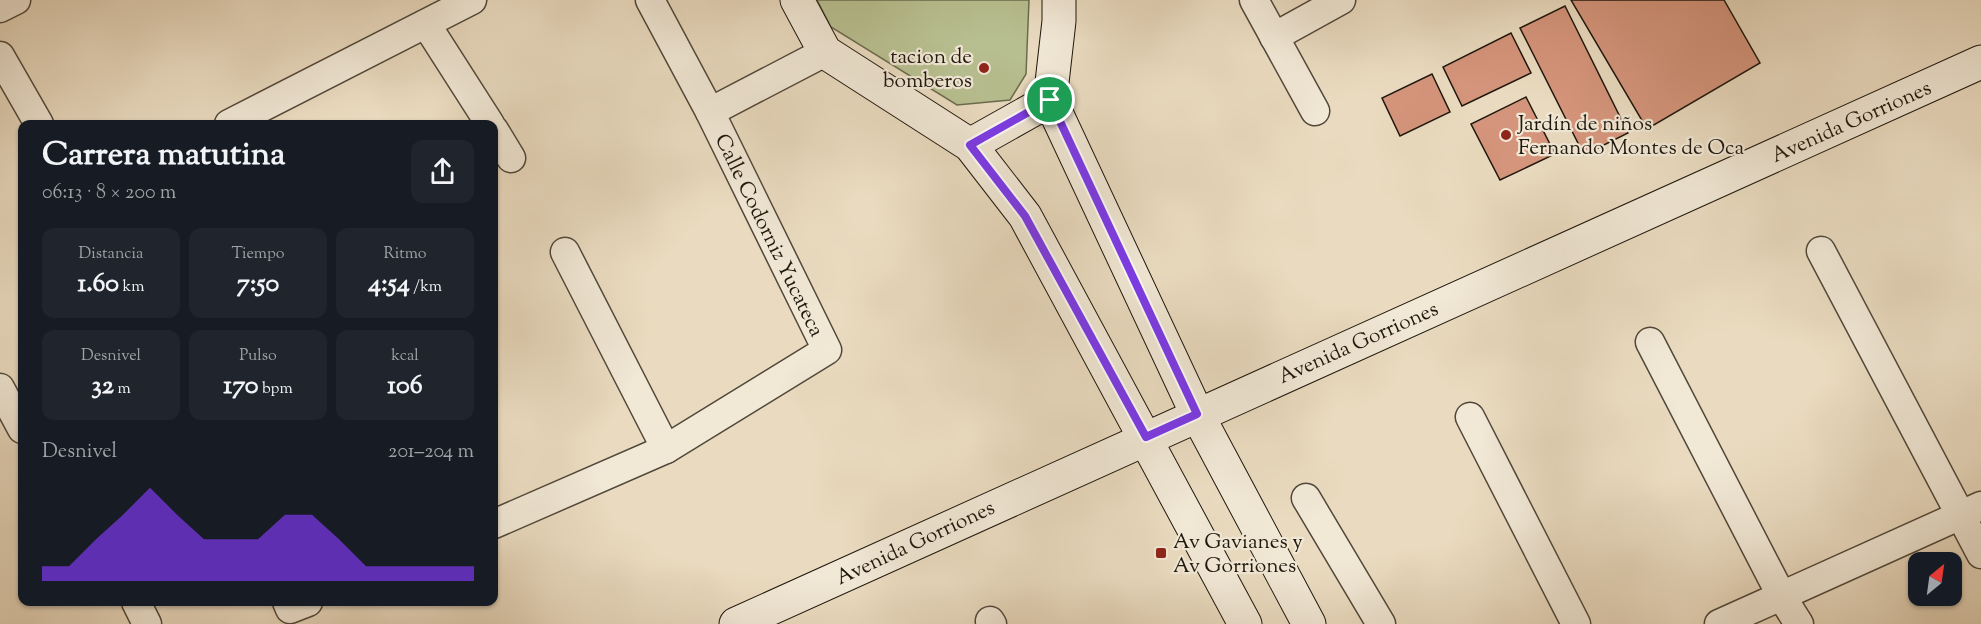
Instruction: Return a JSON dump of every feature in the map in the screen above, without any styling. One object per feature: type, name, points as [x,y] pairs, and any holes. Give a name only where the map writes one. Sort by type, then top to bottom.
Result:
[{"type":"main road","points":[[797,0],[825,52],[970,145],[1025,216],[1245,624]]},
{"type":"main road","points":[[1059,0],[1059,21],[1050,100],[1197,414],[1309,624]]},
{"type":"main road","name":"Avenida Gorriones","points":[[736,624],[1981,62]]},
{"type":"main road","points":[[970,145],[1050,100]]},
{"type":"street","points":[[0,8],[16,0]]},
{"type":"street","points":[[246,120],[264,116],[472,0]]},
{"type":"street","name":"Calle Codorniz Yucateca","points":[[498,523],[666,449],[826,350],[710,112],[650,0]]},
{"type":"street","points":[[1254,0],[1315,111]]},
{"type":"street","points":[[1274,37],[1341,0]]},
{"type":"street","points":[[426,24],[487,120]]},
{"type":"street","name":"Calle Codorniz Yucateca","points":[[710,112],[825,52]]},
{"type":"street","points":[[0,56],[37,120]]},
{"type":"street","points":[[498,137],[511,158]]},
{"type":"street","points":[[1821,250],[1970,511],[1981,554]]},
{"type":"street","points":[[565,252],[666,449]]},
{"type":"street","points":[[1650,342],[1782,597],[1799,624]]},
{"type":"street","points":[[0,388],[18,422]]},
{"type":"street","points":[[1470,417],[1576,624]]},
{"type":"street","points":[[1306,498],[1382,624]]},
{"type":"street","points":[[1719,624],[1970,511]]},
{"type":"street","points":[[138,606],[147,624]]},
{"type":"green space","points":[[817,0],[1029,0],[1026,74],[1010,100],[957,105],[831,27]]},
{"type":"building","points":[[1571,0],[1724,0],[1760,63],[1647,129]]},
{"type":"building","points":[[1565,6],[1628,133],[1584,155],[1520,28]]},
{"type":"building","points":[[1511,33],[1531,73],[1462,106],[1443,67]]},
{"type":"building","points":[[1432,74],[1450,112],[1400,136],[1382,98]]},
{"type":"building","points":[[1526,97],[1555,154],[1500,180],[1471,124]]},
{"type":"place","name":"tacion de bomberos","points":[[984,68]]},
{"type":"place","name":"Jardín de niños Fernando Montes de Oca","points":[[1506,135]]},
{"type":"place","name":"Av Gavianes y Av Gorriones","points":[[1161,553]]},
{"type":"route","points":[[1050,100],[1197,414],[1146,437],[1025,216],[970,145],[1050,100]]}]
